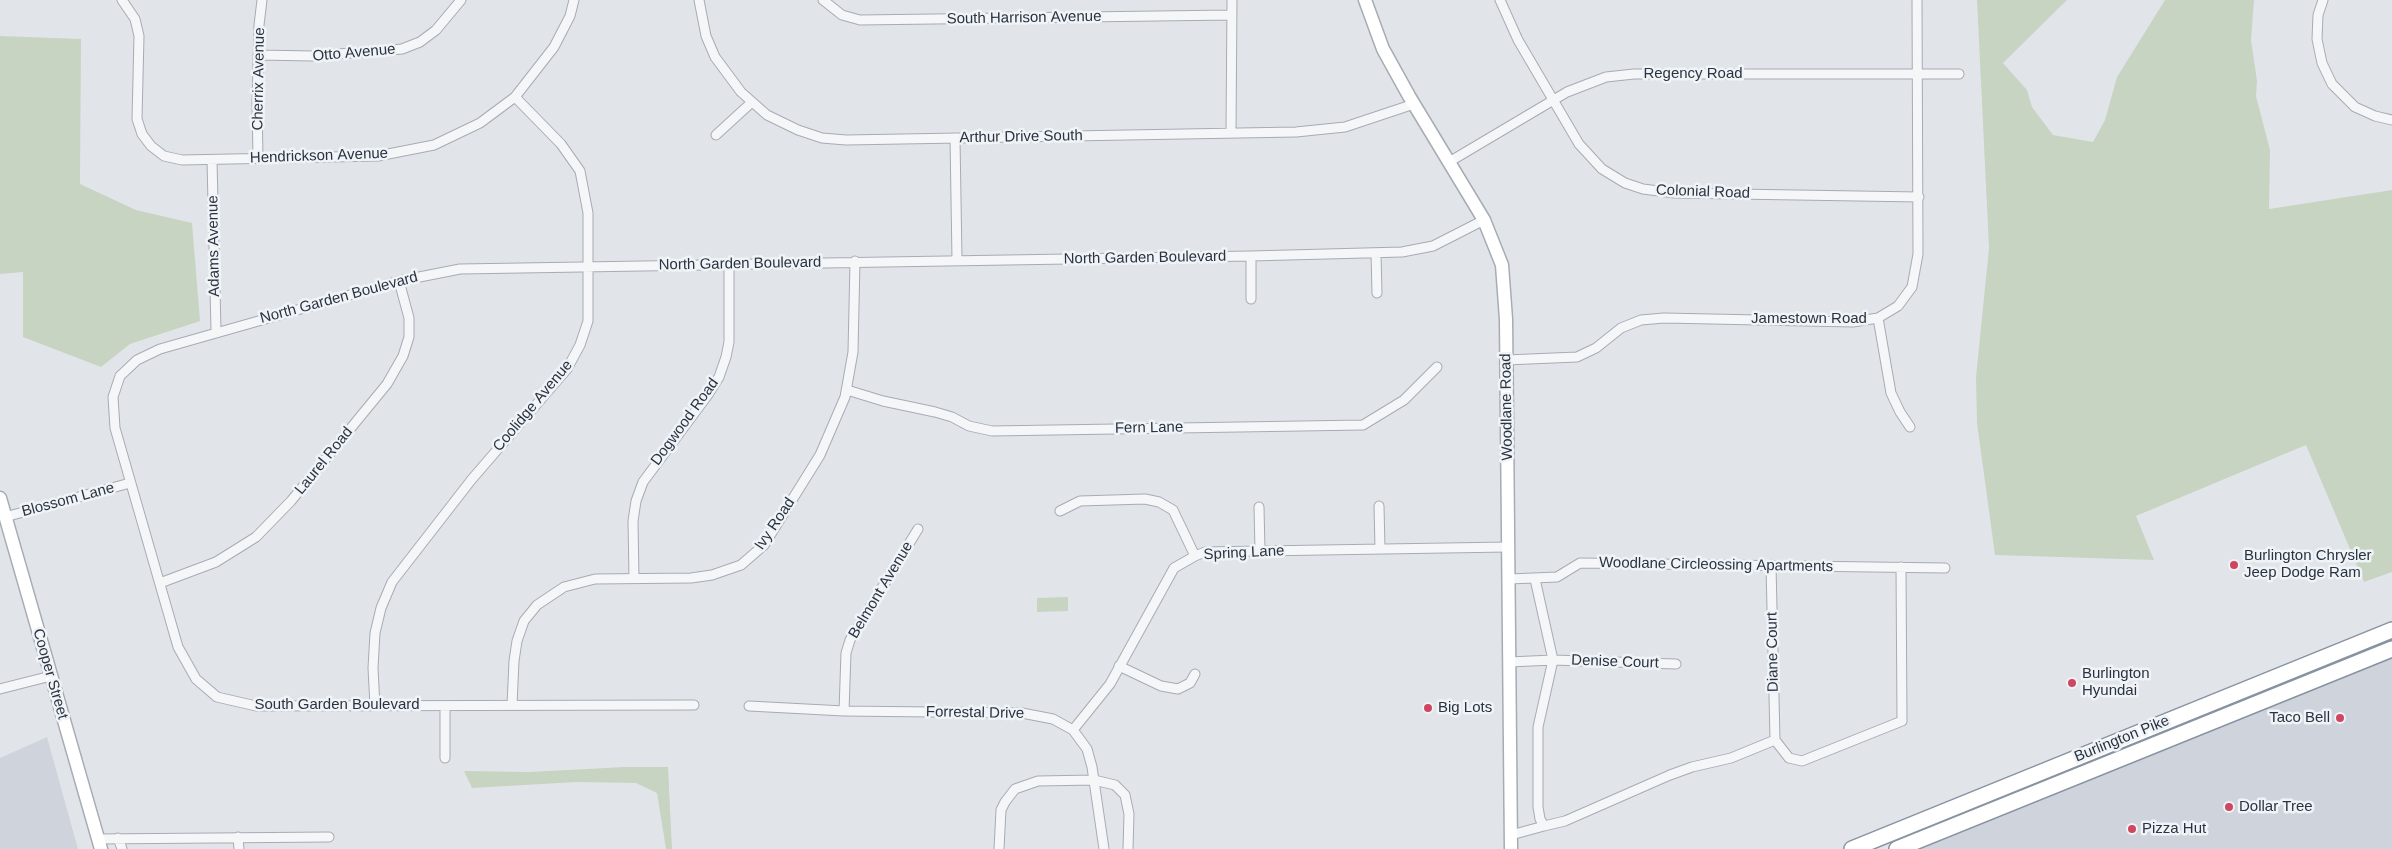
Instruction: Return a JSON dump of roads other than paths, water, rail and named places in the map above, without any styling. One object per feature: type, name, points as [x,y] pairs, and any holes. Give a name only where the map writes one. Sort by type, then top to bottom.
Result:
[{"type":"highway","name":"Burlington Pike","points":[[1852,849],[2392,630]]},
{"type":"highway","name":"Burlington Pike","points":[[1896,849],[2392,649]]},
{"type":"street","name":"Hendrickson Avenue","points":[[122,0],[135,19],[139,36],[137,119],[142,134],[151,146],[164,156],[182,160],[378,156],[404,153],[434,145],[480,123],[515,97],[554,47],[570,16],[574,0]]},
{"type":"street","name":"Cherrix Avenue","points":[[258,158],[258,55],[262,0]]},
{"type":"street","name":"Otto Avenue","points":[[258,55],[313,56],[402,49],[420,42],[436,30],[461,0]]},
{"type":"street","name":"Arthur Drive South","points":[[699,0],[706,36],[720,67],[752,102],[777,120],[822,138],[846,140],[1296,132],[1344,126],[1414,104]]},
{"type":"street","name":"South Harrison Avenue","points":[[823,0],[842,15],[860,20],[1231,15]]},
{"type":"street","points":[[1231,133],[1232,0]]},
{"type":"street","name":"Woodlane Road","points":[[1365,0],[1383,49],[1484,220],[1502,265],[1506,360],[1511,849]]},
{"type":"street","name":"Colonial Road","points":[[1500,0],[1518,40],[1579,144],[1589,156],[1610,174],[1634,187],[1674,193],[1918,197]]},
{"type":"street","name":"Jamestown Road","points":[[1506,360],[1577,357],[1596,348],[1621,328],[1631,323],[1652,318],[1853,322],[1878,318],[1898,306],[1912,287],[1918,259],[1917,0]]},
{"type":"street","points":[[2323,0],[2318,15],[2317,39],[2322,63],[2332,84],[2355,106],[2375,116],[2392,120]]},
{"type":"street","name":"Regency Road","points":[[1449,162],[1554,99],[1593,80],[1620,75],[1960,74]]},
{"type":"street","name":"Coolidge Avenue","points":[[375,706],[373,657],[375,633],[381,608],[389,589],[408,559],[458,496],[520,422],[559,380],[575,358],[588,321],[590,266],[587,202],[580,171],[561,144],[515,97]]},
{"type":"street","points":[[716,135],[752,102]]},
{"type":"street","points":[[955,138],[957,260]]},
{"type":"street","name":"Adams Avenue","points":[[212,160],[216,331]]},
{"type":"street","name":"North Garden Boulevard","points":[[130,483],[118,442],[112,408],[115,386],[120,376],[128,367],[147,353],[216,331],[399,281],[445,271],[475,268],[1402,252],[1433,246],[1484,220]]},
{"type":"street","points":[[1376,253],[1377,293]]},
{"type":"street","points":[[1251,256],[1251,300]]},
{"type":"street","name":"Ivy Road","points":[[512,705],[517,641],[524,621],[537,605],[564,587],[595,579],[691,578],[712,575],[741,565],[757,552],[770,537],[820,455],[839,415],[847,390],[854,342],[855,261]]},
{"type":"street","name":"Dogwood Road","points":[[634,578],[633,522],[641,486],[648,472],[708,396],[719,377],[726,356],[729,342],[730,264]]},
{"type":"street","name":"Laurel Road","points":[[160,583],[216,562],[256,537],[291,501],[388,384],[404,356],[409,337],[409,318],[399,281]]},
{"type":"street","points":[[1878,318],[1891,393],[1910,427]]},
{"type":"street","name":"Fern Lane","points":[[847,390],[883,401],[952,416],[970,426],[992,431],[1363,425],[1404,400],[1437,366]]},
{"type":"street","name":"South Garden Boulevard","points":[[130,483],[182,655],[196,679],[217,697],[256,706],[694,705]]},
{"type":"street","name":"Blossom Lane","points":[[5,517],[130,483]]},
{"type":"street","name":"Cooper Street","points":[[0,498],[99,844]]},
{"type":"street","points":[[1060,511],[1080,501],[1145,499],[1159,502],[1173,510],[1195,556]]},
{"type":"street","points":[[1379,506],[1380,549]]},
{"type":"street","points":[[1259,507],[1260,551]]},
{"type":"street","name":"Belmont Avenue","points":[[844,711],[846,653],[850,640],[918,529]]},
{"type":"street","name":"Spring Lane","points":[[1073,730],[1110,684],[1174,568],[1195,556],[1205,552],[1508,547]]},
{"type":"street","name":"Woodlane Circleossing Apartments","points":[[1509,579],[1558,577],[1580,563],[1945,568]]},
{"type":"street","name":"Diane Court","points":[[1771,565],[1775,740]]},
{"type":"street","points":[[1511,835],[1564,821],[1670,774],[1692,766],[1731,758],[1775,740],[1789,758],[1802,761],[1902,721],[1901,567]]},
{"type":"street","points":[[1535,579],[1553,660],[1538,727],[1538,807],[1540,819],[1544,826]]},
{"type":"street","name":"Denise Court","points":[[1510,662],[1553,660],[1676,664]]},
{"type":"street","points":[[1119,666],[1161,686],[1178,689],[1190,683],[1195,674]]},
{"type":"street","points":[[0,687],[50,674]]},
{"type":"street","points":[[444,706],[445,758]]},
{"type":"street","name":"Forrestal Drive","points":[[749,706],[844,711],[1022,713],[1053,719],[1073,730],[1087,749],[1094,780],[1104,849]]},
{"type":"street","points":[[999,849],[1001,810],[1004,802],[1015,790],[1038,781],[1094,780],[1116,785],[1125,795],[1129,814],[1128,849]]},
{"type":"street","points":[[238,837],[238,849]]},
{"type":"street","points":[[99,844],[118,838],[329,837]]},
{"type":"street","points":[[118,838],[122,849]]},
{"type":"place","name":"Burlington Chrysler Jeep Dodge Ram","points":[[2234,565]]},
{"type":"place","name":"Burlington Hyundai","points":[[2072,683]]},
{"type":"place","name":"Big Lots","points":[[1428,708]]},
{"type":"place","name":"Taco Bell","points":[[2340,718]]},
{"type":"place","name":"Dollar Tree","points":[[2229,807]]},
{"type":"place","name":"Pizza Hut","points":[[2132,829]]}]
